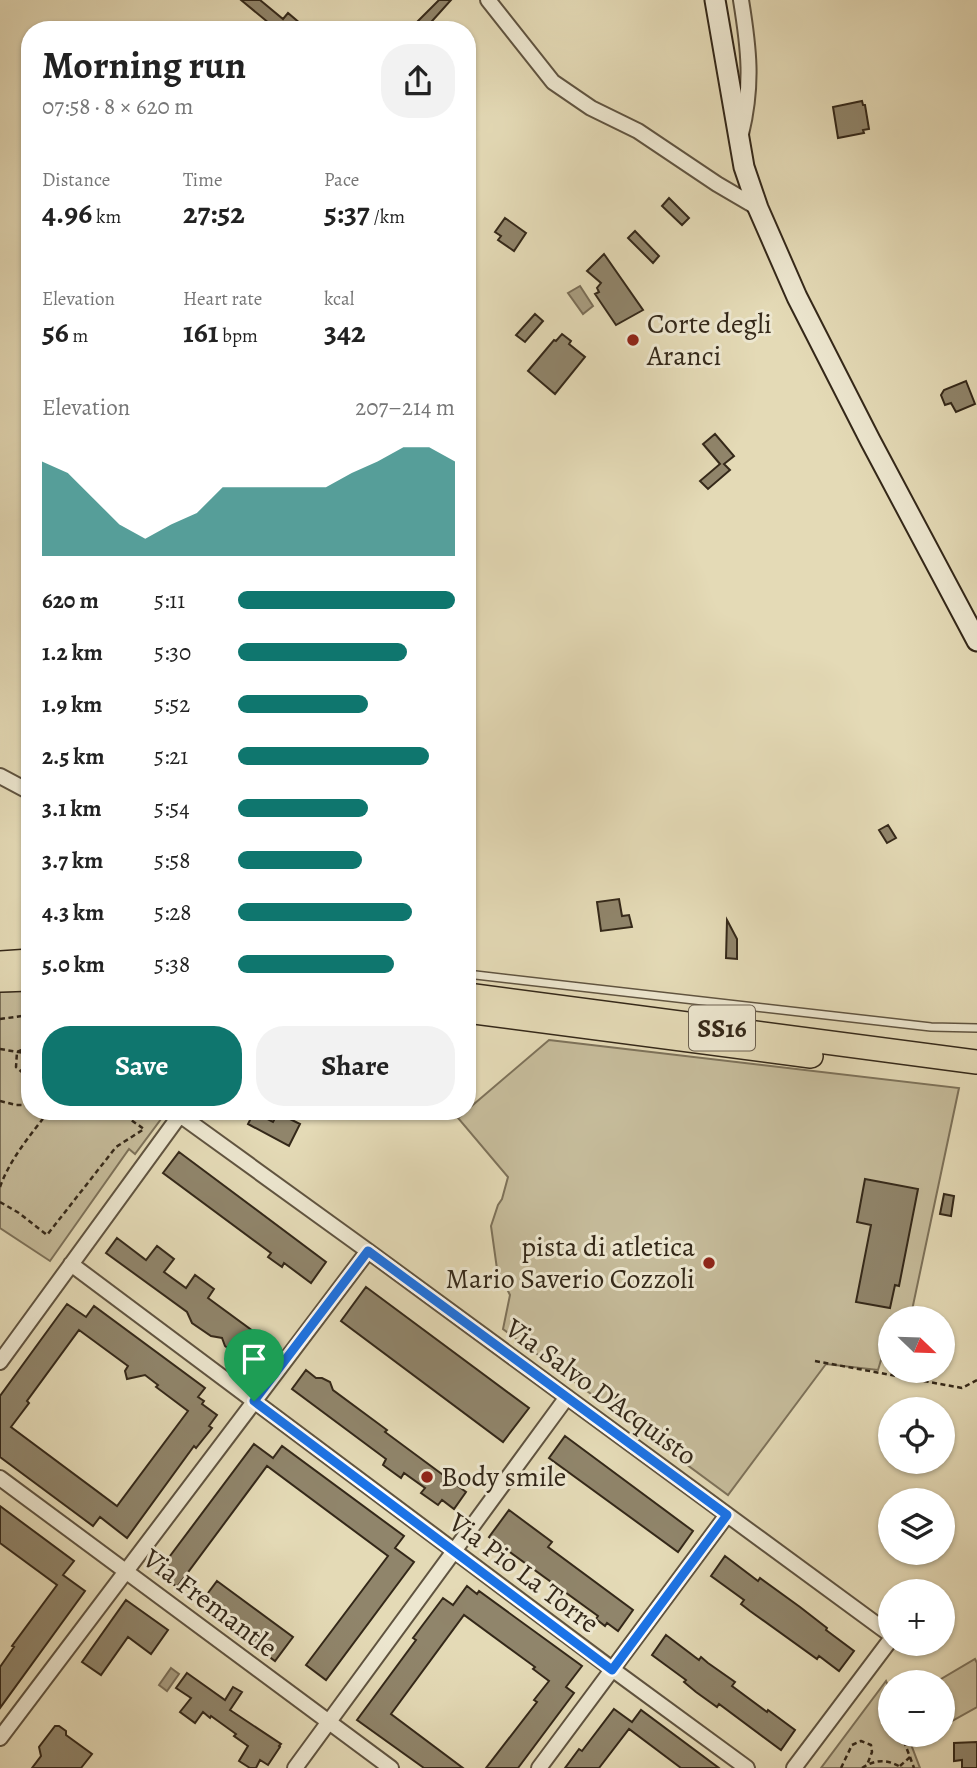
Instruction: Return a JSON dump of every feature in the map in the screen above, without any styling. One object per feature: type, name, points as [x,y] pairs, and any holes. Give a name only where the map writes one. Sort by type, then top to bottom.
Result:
[{"type":"highway","points":[[0,962],[21,961]]},
{"type":"highway","points":[[0,980],[21,979]]},
{"type":"highway","name":"SS16","points":[[476,996],[977,1062]]},
{"type":"highway","name":"SS16","points":[[476,1013],[977,1078]]},
{"type":"main road","points":[[715,0],[744,167],[758,208],[797,297],[977,641]]},
{"type":"street","points":[[488,0],[553,82],[591,108],[638,131],[758,208]]},
{"type":"street","points":[[740,139],[750,85],[741,0]]},
{"type":"street","points":[[0,776],[21,787]]},
{"type":"street","name":"Via Salvo D'Acquisto","points":[[71,1264],[176,1120]]},
{"type":"street","name":"Via Salvo D'Acquisto","points":[[187,1120],[878,1627]]},
{"type":"street","points":[[0,1738],[368,1251]]},
{"type":"street","points":[[0,1362],[71,1264]]},
{"type":"street","name":"Via Pio La Torre","points":[[71,1264],[612,1670],[747,1768]]},
{"type":"street","points":[[295,1768],[567,1398]]},
{"type":"street","name":"Via Fremantle","points":[[0,1478],[391,1768]]},
{"type":"street","points":[[539,1768],[727,1515]]},
{"type":"street","points":[[794,1768],[878,1655]]},
{"type":"lane","points":[[476,975],[931,1027],[977,1028]]},
{"type":"path","points":[[0,1019],[21,1016]]},
{"type":"path","points":[[0,1049],[21,1053]]},
{"type":"path","points":[[17,1052],[21,1050]]},
{"type":"path","points":[[17,1052],[16,1067],[21,1071]]},
{"type":"path","points":[[0,1101],[21,1105]]},
{"type":"path","points":[[0,1187],[4,1175],[42,1120]]},
{"type":"path","points":[[0,1202],[47,1235],[116,1147],[144,1129],[131,1120]]},
{"type":"path","points":[[815,1361],[962,1388],[977,1380]]},
{"type":"path","points":[[841,1768],[852,1745],[860,1741],[871,1745],[872,1752],[867,1765]]},
{"type":"path","points":[[906,1747],[914,1768]]},
{"type":"path","points":[[862,1768],[881,1761],[901,1767],[910,1757]]},
{"type":"shaded area","points":[[580,286],[593,306],[583,314],[568,293]]},
{"type":"shaded area","points":[[21,991],[21,1120],[160,1120],[135,1154],[129,1149],[50,1261],[0,1228],[0,992]]},
{"type":"shaded area","name":"pista di atletica Mario Saverio Cozzoli","points":[[549,1040],[959,1088],[913,1306],[878,1306],[878,1370],[826,1364],[728,1495],[503,1329],[510,1295],[497,1269],[491,1226],[508,1177],[460,1120],[476,1120],[476,1102]]},
{"type":"shaded area","points":[[975,1659],[977,1663],[977,1707],[955,1719],[955,1671]]},
{"type":"shaded area","points":[[171,1668],[179,1674],[167,1691],[159,1685]]},
{"type":"shaded area","points":[[878,1692],[878,1747],[912,1747],[920,1768],[821,1768]]},
{"type":"building","points":[[241,0],[260,0],[283,19],[288,13],[297,21],[266,21]]},
{"type":"building","points":[[439,0],[451,0],[432,21],[418,21]]},
{"type":"building","points":[[862,101],[869,129],[863,130],[864,133],[838,138],[833,107]]},
{"type":"building","points":[[669,198],[689,218],[682,225],[662,206]]},
{"type":"building","points":[[505,218],[526,233],[514,251],[498,240],[501,236],[495,232]]},
{"type":"building","points":[[635,231],[659,256],[653,263],[628,238]]},
{"type":"building","points":[[604,254],[643,310],[616,325],[595,294],[599,292],[597,288],[601,283],[587,271]]},
{"type":"building","points":[[535,314],[543,321],[525,342],[516,335]]},
{"type":"building","points":[[562,334],[571,341],[569,344],[585,357],[555,394],[528,371]]},
{"type":"building","points":[[966,381],[975,404],[956,412],[951,403],[945,405],[941,395],[944,390]]},
{"type":"building","points":[[715,434],[734,456],[724,464],[730,470],[708,489],[700,481],[720,464],[703,444]]},
{"type":"building","points":[[888,825],[896,838],[887,843],[879,830]]},
{"type":"building","points":[[619,899],[622,916],[629,915],[632,927],[601,931],[597,902]]},
{"type":"building","points":[[727,920],[737,939],[737,959],[726,958]]},
{"type":"building","points":[[250,1120],[292,1120],[300,1124],[289,1146],[248,1124]]},
{"type":"building","points":[[179,1152],[326,1262],[311,1283],[284,1263],[282,1267],[268,1257],[271,1253],[163,1173]]},
{"type":"building","points":[[865,1179],[918,1189],[899,1286],[895,1285],[890,1306],[856,1302],[871,1225],[857,1222]]},
{"type":"building","points":[[944,1194],[954,1196],[951,1216],[940,1214]]},
{"type":"building","points":[[117,1238],[146,1260],[157,1246],[174,1259],[164,1272],[186,1288],[195,1275],[214,1289],[208,1298],[268,1342],[254,1361],[240,1358],[225,1346],[222,1338],[211,1336],[192,1323],[187,1312],[106,1253]]},
{"type":"building","points":[[366,1287],[529,1408],[503,1442],[341,1321]]},
{"type":"building","points":[[67,1304],[86,1317],[94,1306],[205,1388],[198,1397],[204,1401],[202,1404],[217,1415],[209,1426],[212,1428],[196,1448],[194,1446],[127,1538],[100,1517],[93,1526],[0,1457],[0,1396]],"holes":[[[79,1330],[128,1366],[125,1371],[127,1379],[145,1375],[158,1385],[156,1387],[188,1411],[117,1506],[11,1427]]]},
{"type":"building","points":[[306,1370],[316,1378],[330,1382],[333,1390],[466,1492],[454,1509],[442,1500],[438,1505],[421,1493],[425,1488],[404,1473],[401,1478],[383,1465],[386,1459],[292,1389]]},
{"type":"building","points":[[565,1436],[693,1531],[678,1552],[549,1458]]},
{"type":"building","points":[[254,1444],[273,1458],[282,1446],[404,1536],[395,1548],[414,1562],[326,1680],[306,1665],[388,1556],[267,1466],[177,1587],[169,1581],[175,1572],[164,1564]]},
{"type":"building","points":[[0,1506],[74,1561],[63,1575],[85,1591],[0,1708],[0,1667],[14,1647],[12,1646],[57,1585],[0,1543]]},
{"type":"building","points":[[509,1510],[552,1542],[548,1547],[633,1610],[618,1631],[607,1623],[605,1626],[596,1619],[598,1616],[489,1537]]},
{"type":"building","points":[[725,1556],[758,1581],[760,1578],[800,1607],[854,1651],[839,1671],[819,1656],[817,1659],[750,1611],[741,1604],[744,1600],[711,1576]]},
{"type":"building","points":[[217,1581],[293,1637],[275,1661],[199,1605]]},
{"type":"building","points":[[467,1586],[477,1594],[479,1591],[582,1666],[566,1687],[574,1693],[518,1768],[486,1768],[537,1702],[534,1700],[549,1681],[533,1669],[535,1667],[464,1615],[391,1714],[463,1768],[424,1768],[357,1720],[416,1640],[413,1638],[443,1598],[453,1605]]},
{"type":"building","points":[[126,1600],[168,1630],[151,1654],[128,1637],[101,1675],[82,1662]]},
{"type":"building","points":[[666,1635],[735,1682],[732,1686],[795,1730],[781,1750],[719,1704],[717,1707],[696,1692],[684,1682],[686,1680],[652,1655]]},
{"type":"building","points":[[187,1673],[225,1700],[233,1687],[242,1692],[230,1710],[281,1744],[268,1765],[260,1760],[256,1768],[250,1768],[239,1761],[248,1746],[211,1716],[210,1718],[203,1712],[195,1723],[180,1712],[191,1698],[176,1688]]},
{"type":"building","points":[[614,1709],[632,1722],[641,1710],[719,1768],[681,1768],[629,1729],[599,1768],[565,1768],[579,1749],[582,1751]]},
{"type":"building","points":[[55,1726],[66,1731],[66,1735],[92,1754],[81,1768],[32,1768],[41,1756],[39,1747]]},
{"type":"building","points":[[977,1742],[977,1768],[962,1768],[962,1760],[954,1761],[955,1743]]},
{"type":"place","name":"Corte degli Aranci","points":[[633,340]]},
{"type":"place","name":"pista di atletica Mario Saverio Cozzoli","points":[[709,1263]]},
{"type":"place","name":"Body smile","points":[[427,1477]]},
{"type":"route","points":[[368,1251],[727,1515],[612,1670],[254,1401],[368,1251]]}]
